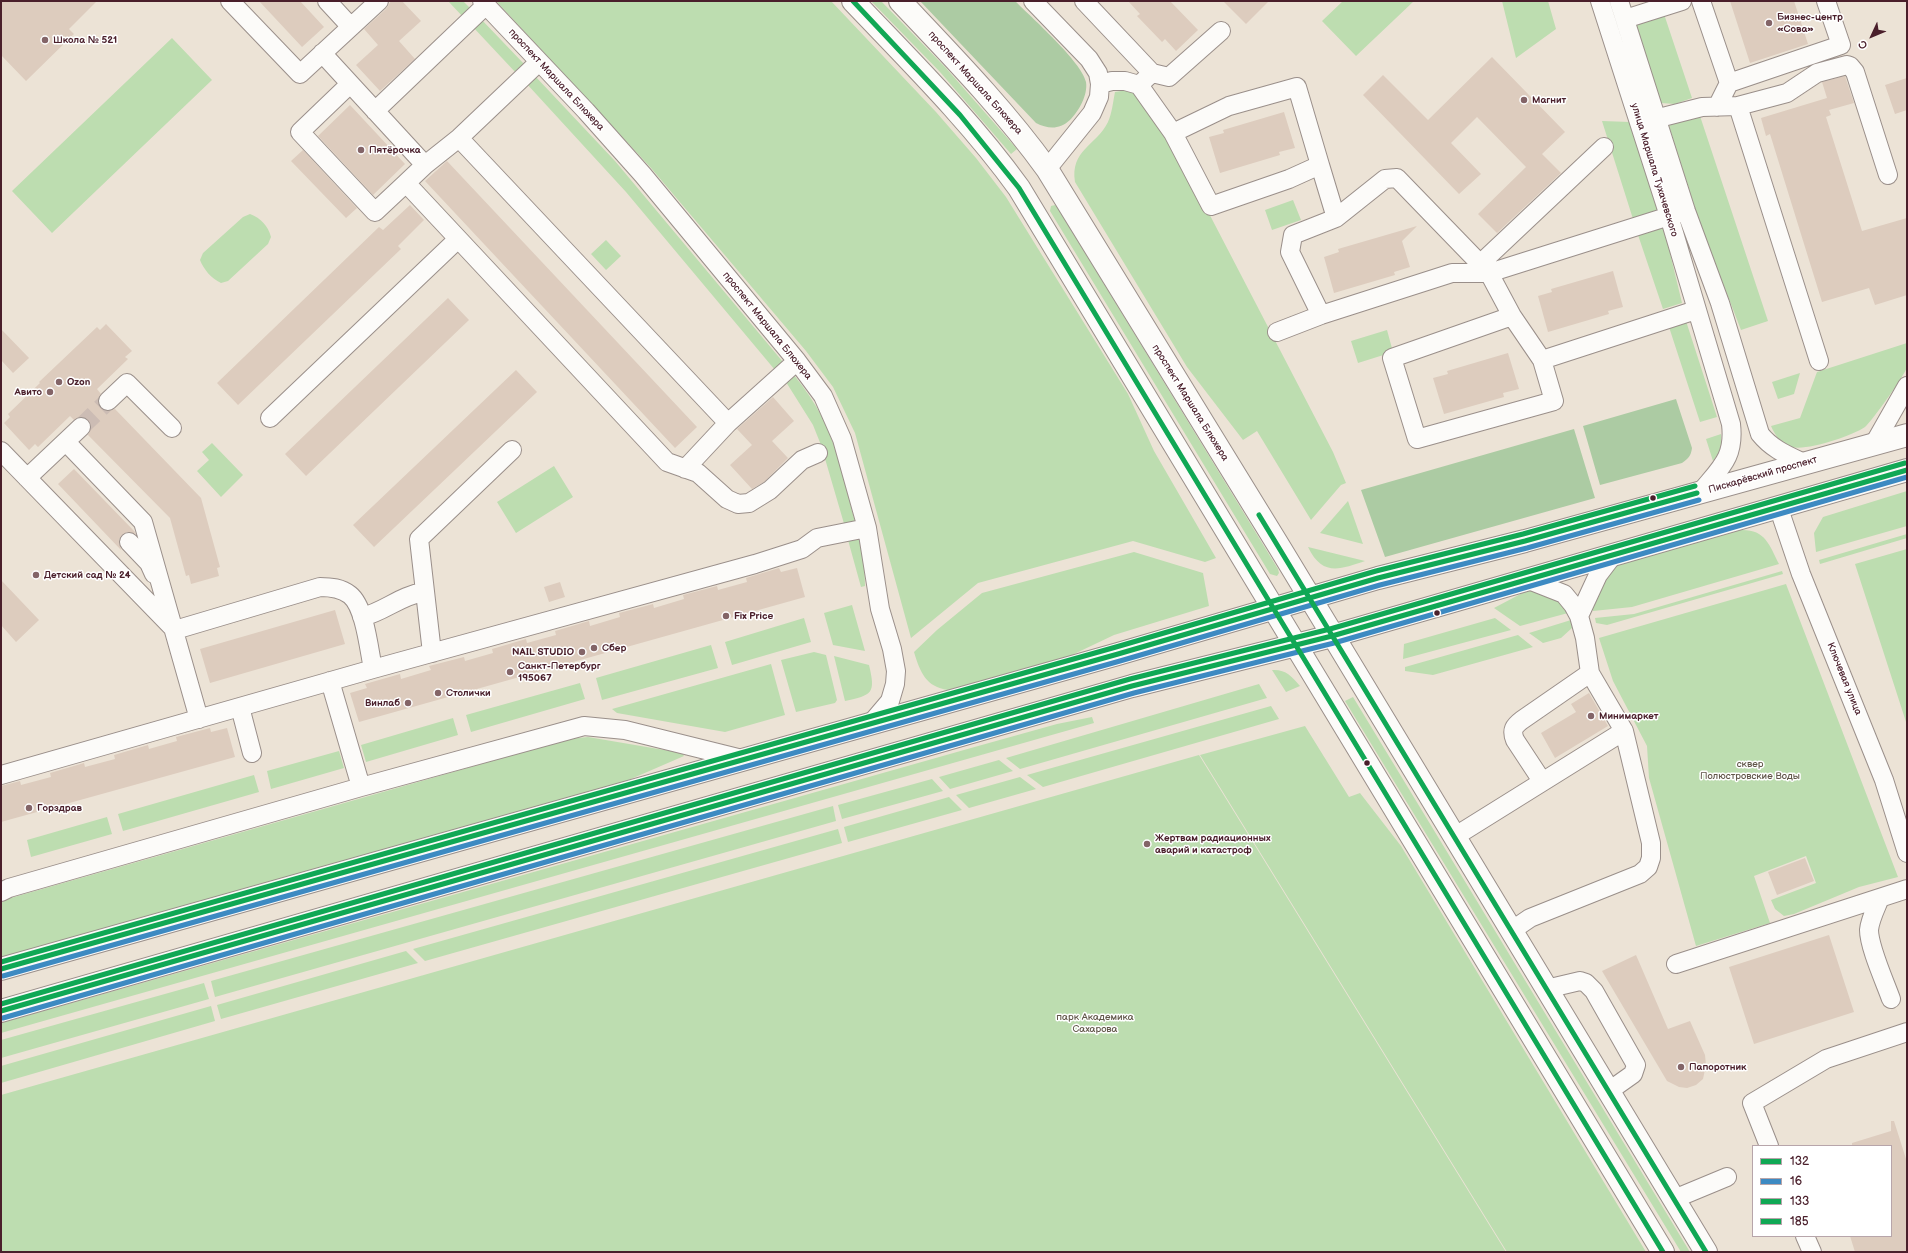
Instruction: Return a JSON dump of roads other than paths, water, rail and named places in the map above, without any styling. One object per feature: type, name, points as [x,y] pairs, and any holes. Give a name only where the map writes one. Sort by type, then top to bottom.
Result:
[{"type":"main road","points":[[852,1],[967,123],[998,159],[1019,188],[1663,1252]]},
{"type":"main road","name":"проспект Маршала Блюхера","points":[[900,1],[992,99],[1025,138],[1047,169],[1310,598],[1706,1252]]},
{"type":"main road","points":[[1019,188],[1047,169]]},
{"type":"main road","name":"Пискарёвский проспект","points":[[1,969],[742,758],[1274,609],[1378,578],[1525,541],[1907,435]]},
{"type":"main road","points":[[1,1011],[1125,688],[1332,636],[1907,470]]},
{"type":"street","points":[[230,1],[300,74],[379,1]]},
{"type":"street","points":[[327,1],[351,27]]},
{"type":"street","points":[[1033,1],[1090,59],[1098,73],[1100,84],[1099,97],[1092,113],[1047,169]]},
{"type":"street","points":[[1084,1],[1146,79],[1211,206],[1288,179],[1320,165]]},
{"type":"street","name":"улица Маршала Тухачевского","points":[[1600,1],[1686,211],[1720,303],[1760,434],[1767,443],[1777,450],[1804,463]]},
{"type":"street","name":"улица Маршала Тухачевского","points":[[1619,1],[1625,19],[1649,121],[1669,216],[1731,424],[1733,438],[1727,458],[1700,492]]},
{"type":"street","points":[[1625,19],[1682,1]]},
{"type":"street","points":[[1701,1],[1729,83]]},
{"type":"street","points":[[1717,106],[1729,83],[1840,45],[1826,1]]},
{"type":"street","points":[[375,111],[484,3]]},
{"type":"street","name":"проспект Маршала Блюхера","points":[[484,3],[586,111],[643,175],[797,361],[823,396],[842,439],[867,528],[879,602],[896,671],[895,684],[890,701],[873,721]]},
{"type":"street","points":[[1100,84],[1112,81],[1169,77],[1221,31]]},
{"type":"street","points":[[322,53],[425,165]]},
{"type":"street","points":[[350,84],[300,132],[375,212],[425,165],[459,138],[539,62]]},
{"type":"street","points":[[1649,121],[1702,107],[1738,106],[1787,93],[1817,73],[1842,66],[1850,66],[1855,72],[1888,175]]},
{"type":"street","points":[[1173,133],[1229,106],[1297,87],[1336,218]]},
{"type":"street","points":[[1738,106],[1819,361]]},
{"type":"street","points":[[459,138],[728,423]]},
{"type":"street","points":[[1485,268],[1604,147]]},
{"type":"street","points":[[1321,316],[1290,252],[1293,235],[1336,218],[1385,179],[1397,178],[1485,268],[1512,316],[1542,360],[1554,401],[1417,439],[1392,358],[1512,316]]},
{"type":"street","points":[[406,182],[667,462],[698,473],[726,499],[738,504],[749,503],[770,490],[802,460],[818,453]]},
{"type":"street","points":[[1277,332],[1452,273],[1485,268],[1686,211]]},
{"type":"street","points":[[270,418],[458,239]]},
{"type":"street","points":[[1542,360],[1696,310]]},
{"type":"street","points":[[685,469],[728,423],[797,361]]},
{"type":"street","points":[[108,401],[127,383],[172,428]]},
{"type":"street","points":[[1874,444],[1907,386]]},
{"type":"street","points":[[27,478],[81,427]]},
{"type":"street","points":[[66,442],[144,522],[199,719]]},
{"type":"street","points":[[432,653],[419,539],[512,450]]},
{"type":"street","points":[[1,451],[174,630]]},
{"type":"street","name":"Ключевая улица","points":[[1778,506],[1801,574],[1884,780],[1907,853]]},
{"type":"street","points":[[1,775],[240,708],[330,681],[755,564],[802,549],[817,538],[867,528]]},
{"type":"street","points":[[129,542],[149,563],[164,592]]},
{"type":"street","points":[[1579,616],[1598,575],[1614,554]]},
{"type":"street","points":[[1511,931],[1530,918],[1630,879],[1648,867],[1651,858],[1651,843],[1624,731],[1590,673],[1579,616],[1573,605],[1564,594],[1526,579]]},
{"type":"street","points":[[174,630],[320,588],[331,587],[342,590],[351,596],[357,605],[362,617],[373,669]]},
{"type":"street","points":[[362,617],[370,615],[414,594],[424,592]]},
{"type":"street","points":[[1542,781],[1516,740],[1513,729],[1522,720],[1590,673]]},
{"type":"street","points":[[330,681],[360,788]]},
{"type":"street","points":[[240,708],[252,753]]},
{"type":"street","points":[[1,892],[9,888],[360,788],[584,726],[625,730],[742,758]]},
{"type":"street","points":[[1454,837],[1624,731]]},
{"type":"street","points":[[1676,964],[1907,889]]},
{"type":"street","points":[[1880,898],[1872,918],[1869,931],[1872,945],[1891,999]]},
{"type":"street","points":[[1546,989],[1580,981],[1586,983],[1594,991],[1636,1065],[1633,1074],[1608,1091]]},
{"type":"street","points":[[1769,1145],[1752,1103],[1826,1059],[1907,1032]]},
{"type":"street","points":[[1674,1199],[1727,1177]]},
{"type":"street","points":[[1805,1237],[1812,1252]]},
{"type":"tunnel","points":[[81,427],[108,401]]},
{"type":"place","name":"Бизнес-центр «Сова»","points":[[1769,23]]},
{"type":"place","name":"Школа № 521","points":[[45,40]]},
{"type":"place","name":"Магнит","points":[[1524,100]]},
{"type":"place","name":"Пятёрочка","points":[[361,150]]},
{"type":"place","name":"Ozon","points":[[59,382]]},
{"type":"place","name":"Авито","points":[[50,392]]},
{"type":"place","name":"Детский сад № 24","points":[[36,575]]},
{"type":"place","name":"Fix Price","points":[[726,616]]},
{"type":"place","name":"Сбер","points":[[594,648]]},
{"type":"place","name":"NAIL STUDIO","points":[[582,652]]},
{"type":"place","name":"Санкт-Петербург 195067","points":[[510,672]]},
{"type":"place","name":"Столички","points":[[438,693]]},
{"type":"place","name":"Винлаб","points":[[408,703]]},
{"type":"place","name":"Минимаркет","points":[[1591,716]]},
{"type":"place","name":"Горздрав","points":[[29,808]]},
{"type":"place","name":"Жертвам радиационных аварий и катастроф","points":[[1147,844]]},
{"type":"place","name":"Папоротник","points":[[1681,1067]]},
{"type":"park label","name":"сквер Полюстровские Воды","points":[[1750,770]]},
{"type":"park label","name":"парк Академика Сахарова","points":[[1095,1022]]}]
